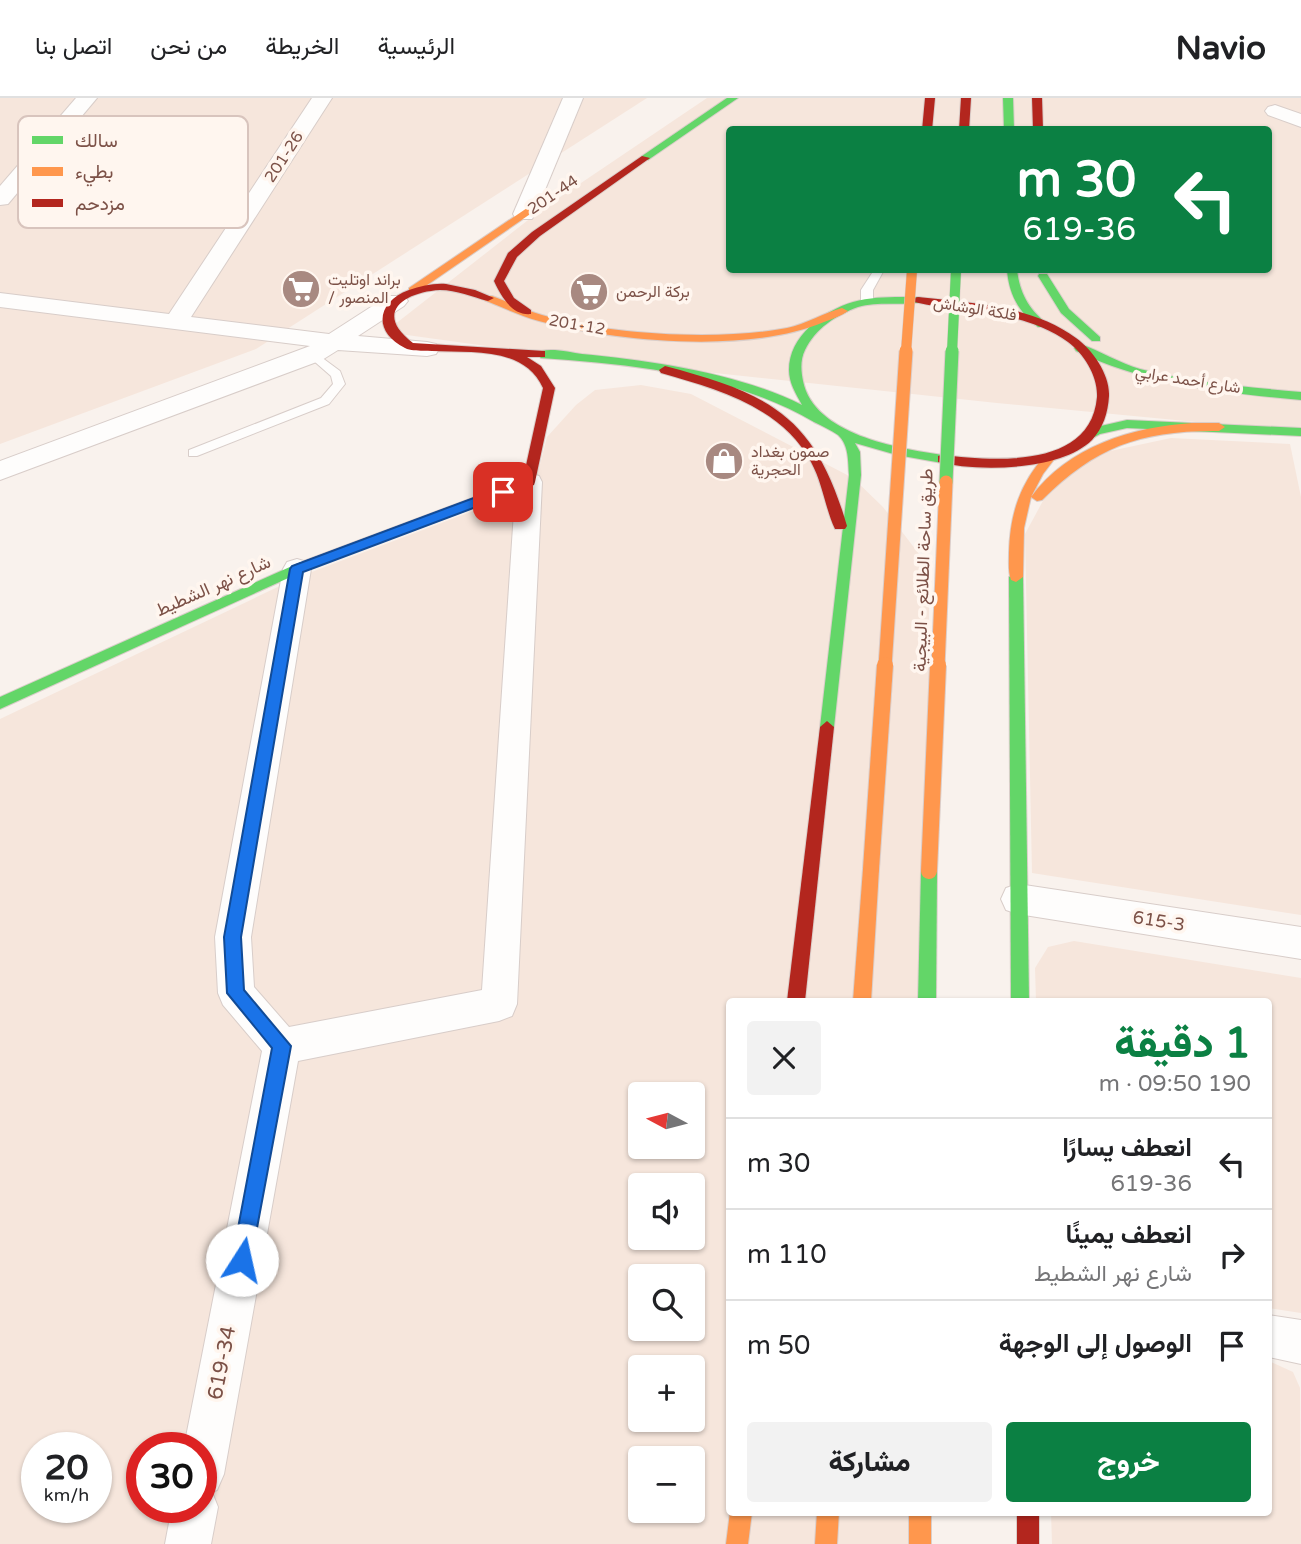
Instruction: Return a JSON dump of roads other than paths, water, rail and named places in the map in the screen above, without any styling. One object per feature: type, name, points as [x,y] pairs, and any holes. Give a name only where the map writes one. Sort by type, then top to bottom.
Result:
[{"type":"main road","points":[[542,318],[518,308],[502,293],[499,281],[512,254],[536,234],[733,98]]},
{"type":"main road","points":[[927,126],[930,98]]},
{"type":"main road","points":[[964,126],[966,98]]},
{"type":"main road","points":[[1008,98],[1009,126]]},
{"type":"main road","points":[[1037,98],[1038,126]]},
{"type":"main road","name":"201-44","points":[[402,297],[546,200]]},
{"type":"main road","name":"طريق ساحة الطلائع - البيجية","points":[[862,998],[912,273]]},
{"type":"main road","name":"طريق ساحة الطلائع - البيجية","points":[[927,998],[929,872],[956,273]]},
{"type":"main road","points":[[1012,273],[1012,284],[1019,304],[1042,325]]},
{"type":"main road","points":[[1043,273],[1049,321],[1073,343]]},
{"type":"main road","points":[[1043,273],[1052,294],[1066,313],[1110,349],[1165,375],[1214,385]]},
{"type":"main road","name":"201-12","points":[[842,310],[786,331],[735,336],[622,332],[542,318],[454,287],[431,288],[402,297],[387,310],[384,321],[387,331],[396,340],[426,349],[562,355],[665,370],[745,388],[788,402],[843,433]]},
{"type":"main road","name":"فلكة الوشاش","points":[[918,300],[967,306],[1016,314],[1042,325],[1073,343],[1098,371],[1103,402],[1096,424],[1080,440],[1050,457],[1014,463],[960,460],[885,448],[843,433],[812,409],[801,396],[793,370],[798,345],[806,334],[817,324],[842,310],[867,302],[918,300]]},
{"type":"main road","name":"شارع أحمد عرابي","points":[[1073,343],[1126,371],[1301,396]]},
{"type":"main road","points":[[491,351],[510,354],[534,364],[546,379],[549,388],[529,482]]},
{"type":"main road","points":[[547,404],[559,382],[569,374],[588,366],[629,364]]},
{"type":"main road","points":[[665,370],[748,398],[777,416],[809,444],[828,474],[837,502],[843,574]]},
{"type":"main road","points":[[1080,440],[1096,431],[1127,424],[1301,432]]},
{"type":"main road","points":[[1015,560],[1019,531],[1028,508],[1049,483],[1074,462],[1105,445],[1158,428],[1219,427]]},
{"type":"main road","points":[[796,998],[855,475],[855,454],[851,441],[843,433]]},
{"type":"main road","points":[[1020,998],[1016,529],[1024,489],[1035,472],[1050,457]]},
{"type":"main road","name":"شارع نهر الشطيط","points":[[0,703],[297,569],[529,482]]},
{"type":"main road","points":[[737,1544],[740,1516]]},
{"type":"main road","points":[[825,1544],[828,1516]]},
{"type":"main road","points":[[920,1516],[920,1544]]},
{"type":"main road","points":[[1028,1516],[1028,1544]]},
{"type":"street","points":[[72,116],[87,98]]},
{"type":"street","name":"201-26","points":[[248,211],[322,98]]},
{"type":"street","points":[[524,214],[573,98]]},
{"type":"street","points":[[1275,111],[1301,121]]},
{"type":"street","points":[[0,200],[18,179]]},
{"type":"street","name":"201-26","points":[[176,321],[237,228]]},
{"type":"street","points":[[0,471],[313,355],[402,297]]},
{"type":"street","name":"201-12","points":[[0,300],[336,342],[426,349]]},
{"type":"street","points":[[297,569],[233,937],[236,993],[282,1046],[499,1004],[529,482]]},
{"type":"street","name":"615-3","points":[[1018,899],[1301,943]]},
{"type":"street","name":"619-34","points":[[209,1432],[282,1046]]},
{"type":"street","points":[[1272,1337],[1301,1342]]},
{"type":"street","points":[[188,1544],[192,1523]]},
{"type":"lane","points":[[867,302],[867,290],[877,273]]},
{"type":"lane","points":[[193,453],[325,401],[339,384],[335,374],[313,355]]},
{"type":"place","name":"براند اوتليت / المنصور","points":[[301,289]]},
{"type":"place","name":"بركة الرحمن","points":[[589,292]]},
{"type":"place","name":"صمون بغداد الحجرية","points":[[724,461]]}]
